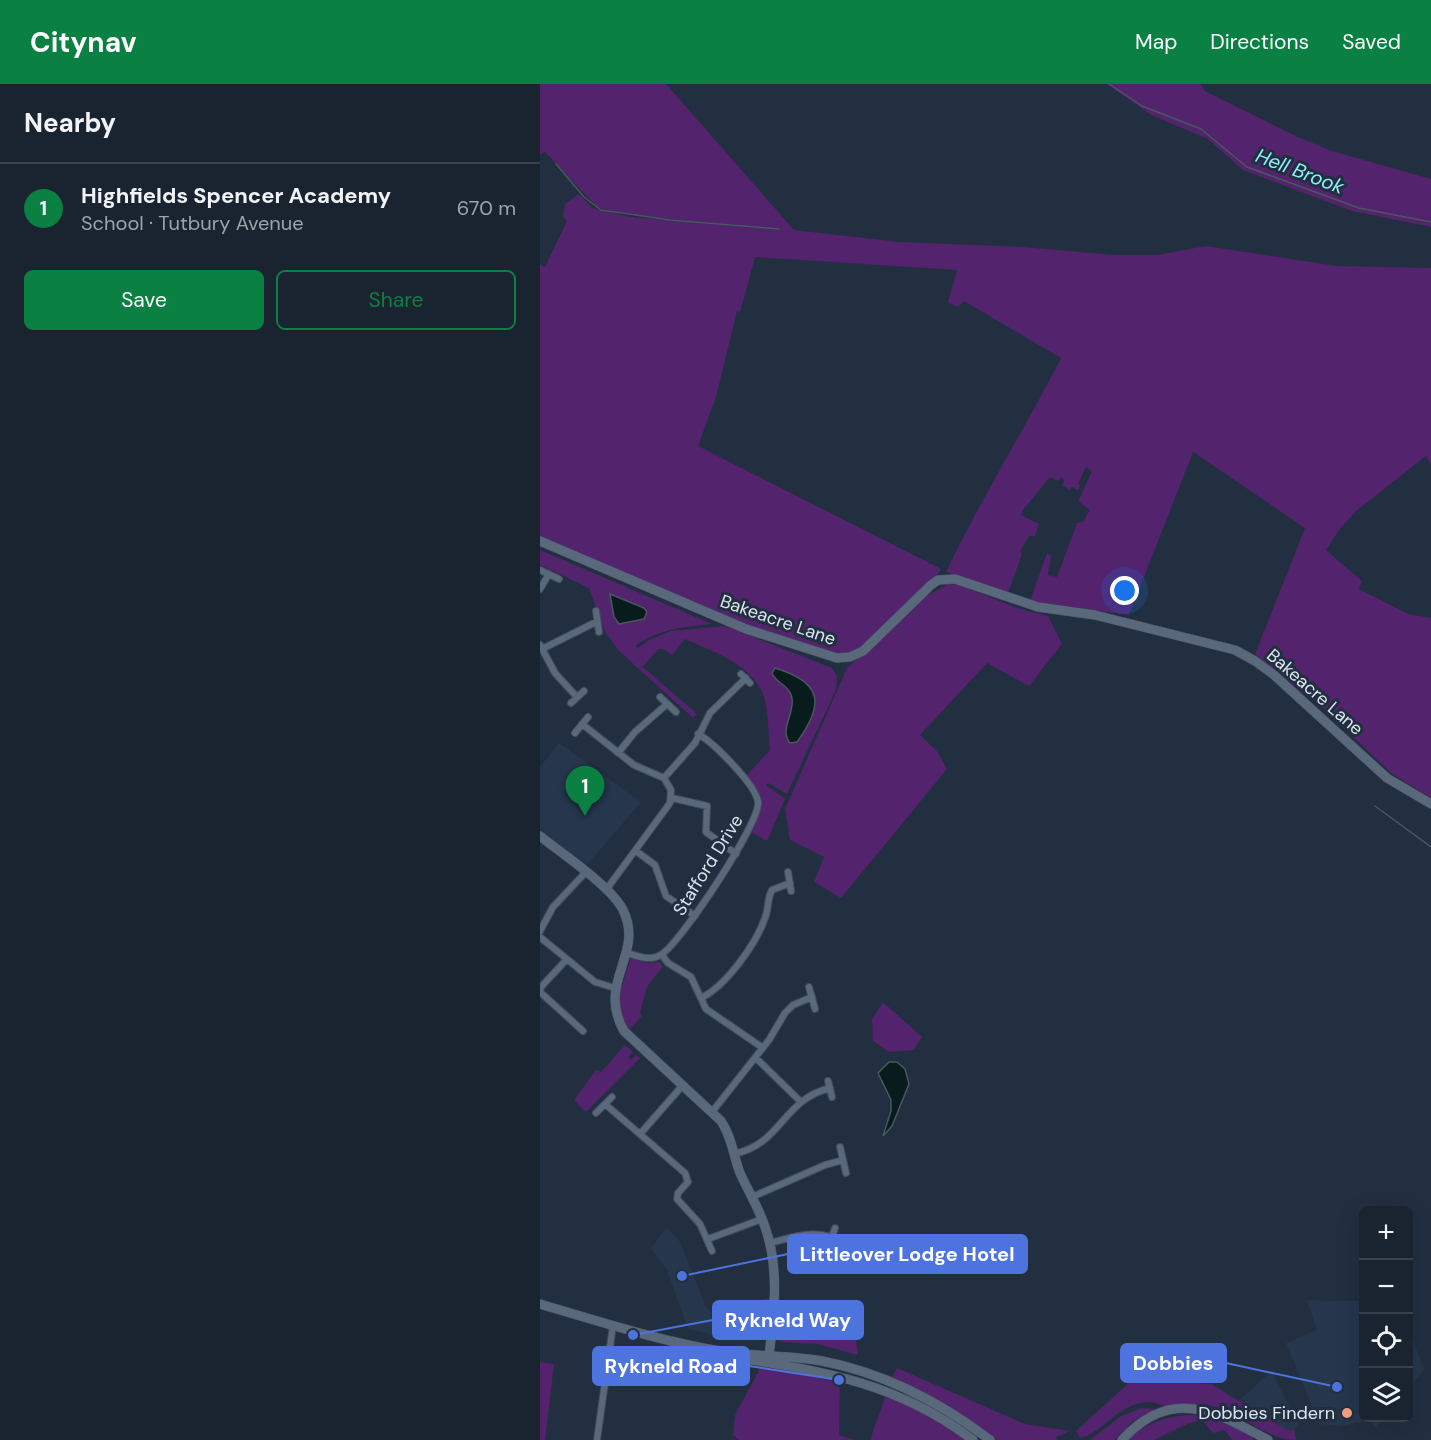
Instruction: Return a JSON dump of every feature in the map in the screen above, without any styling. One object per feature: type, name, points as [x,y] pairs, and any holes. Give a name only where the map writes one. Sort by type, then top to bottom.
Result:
[{"type":"street","name":"Bakeacre Lane","points":[[540,541],[747,629],[837,658],[850,657],[863,651],[931,585],[946,579],[955,579],[1038,607],[1095,615],[1209,642],[1255,661],[1387,778],[1431,804]]},
{"type":"street","points":[[540,570],[559,579]]},
{"type":"street","points":[[540,589],[549,574]]},
{"type":"street","points":[[596,611],[599,632]]},
{"type":"street","points":[[576,696],[549,663],[541,647],[596,622]]},
{"type":"street","points":[[540,668],[549,663]]},
{"type":"street","points":[[664,778],[689,750],[710,713],[746,678]]},
{"type":"street","points":[[571,703],[584,691]]},
{"type":"street","points":[[660,697],[676,712]]},
{"type":"street","points":[[618,753],[635,732],[667,704]]},
{"type":"street","points":[[575,733],[588,717]]},
{"type":"street","points":[[582,724],[643,770],[664,778],[671,790],[672,798],[606,890]]},
{"type":"street","name":"Stafford Drive","points":[[662,955],[695,916],[736,854],[758,812],[756,796],[743,778],[698,734]]},
{"type":"street","points":[[672,798],[707,806],[706,832],[736,854]]},
{"type":"street","points":[[540,836],[606,890],[620,904],[629,924],[627,953],[615,988],[615,1009],[624,1031],[712,1112],[727,1129],[734,1154],[770,1243],[775,1284],[770,1335],[765,1357]]},
{"type":"street","points":[[636,851],[655,865],[666,896],[695,916]]},
{"type":"street","points":[[788,872],[791,891]]},
{"type":"street","points":[[540,931],[553,907],[585,873]]},
{"type":"street","points":[[701,999],[721,986],[752,943],[765,920],[772,890],[790,883]]},
{"type":"street","points":[[540,937],[595,982],[615,988]]},
{"type":"street","points":[[627,953],[649,958],[662,955],[668,963],[692,977],[701,999],[711,1013],[763,1048]]},
{"type":"street","points":[[566,960],[541,987],[540,992],[583,1031]]},
{"type":"street","points":[[809,987],[815,1009]]},
{"type":"street","points":[[712,1112],[756,1058],[784,1012],[793,1005],[812,997]]},
{"type":"street","points":[[756,1058],[800,1101]]},
{"type":"street","points":[[639,1134],[683,1085]]},
{"type":"street","points":[[734,1154],[753,1149],[766,1140],[800,1101],[829,1085],[832,1098]]},
{"type":"street","points":[[596,1113],[612,1097]]},
{"type":"street","points":[[605,1104],[685,1173],[688,1182],[678,1193],[677,1199],[700,1224],[712,1251]]},
{"type":"street","points":[[840,1147],[846,1173]]},
{"type":"street","points":[[752,1197],[825,1165],[843,1160]]},
{"type":"street","points":[[708,1239],[762,1219]]},
{"type":"street","points":[[829,1246],[835,1228]]},
{"type":"street","points":[[770,1243],[802,1234],[820,1234],[831,1237]]},
{"type":"street","points":[[540,1304],[665,1340],[728,1352],[832,1363],[882,1378],[936,1403],[990,1440]]},
{"type":"street","points":[[597,1440],[613,1325]]},
{"type":"street","points":[[770,1335],[778,1350],[789,1358]]},
{"type":"street","points":[[765,1357],[872,1385],[930,1412],[973,1440]]},
{"type":"street","points":[[1122,1440],[1138,1424],[1154,1415],[1174,1408],[1188,1407],[1212,1412],[1268,1440]]},
{"type":"shaded area","points":[[540,84],[666,84],[794,230],[899,242],[1023,247],[1115,255],[1157,255],[1206,246],[1337,266],[1431,268],[1431,464],[1426,456],[1356,511],[1339,530],[1326,550],[1362,581],[1359,589],[1408,614],[1431,618],[1431,798],[1391,773],[1319,704],[1294,688],[1255,654],[1305,528],[1193,452],[1129,615],[1030,601],[1047,553],[1051,555],[1048,575],[1057,577],[1077,523],[1083,522],[1090,510],[1078,501],[1092,471],[1086,467],[1078,484],[1080,486],[1078,490],[1072,487],[1070,490],[1062,485],[1065,480],[1061,477],[1058,481],[1050,477],[1023,510],[1021,515],[1039,524],[1035,536],[1029,536],[1020,551],[1022,554],[1008,593],[946,572],[1061,358],[964,301],[957,307],[948,302],[957,270],[755,257],[740,312],[737,311],[716,397],[698,446],[941,569],[931,585],[850,657],[765,636],[540,540],[540,265],[545,267],[567,221],[563,216],[565,204],[579,194],[592,208],[631,217],[782,230],[640,216],[598,208],[545,152],[540,154]]},
{"type":"shaded area","points":[[1107,84],[1201,84],[1205,91],[1298,137],[1332,151],[1431,179],[1431,227],[1352,211],[1243,170],[1208,139],[1151,115]]},
{"type":"shaded area","points":[[540,550],[712,624],[662,632],[635,646],[638,648],[649,640],[671,631],[725,626],[832,668],[837,677],[836,690],[787,794],[768,783],[766,785],[785,799],[767,841],[752,833],[759,816],[761,803],[757,792],[745,777],[770,750],[766,707],[757,683],[740,666],[685,639],[672,655],[663,649],[658,649],[643,667],[697,714],[693,718],[619,651],[604,630],[589,588],[540,565]]},
{"type":"shaded area","points":[[948,584],[959,585],[1020,609],[1048,616],[1062,644],[1029,686],[987,663],[920,735],[937,751],[947,769],[841,898],[814,882],[824,857],[790,840],[785,809],[847,668],[925,597]]},
{"type":"shaded area","points":[[610,594],[644,608],[647,612],[644,619],[619,624],[614,617]]},
{"type":"shaded area","points":[[775,668],[802,680],[814,696],[815,706],[812,716],[797,742],[790,743],[787,738],[792,698],[788,690],[774,677],[772,673]]},
{"type":"shaded area","points":[[559,743],[641,802],[586,866],[540,829],[540,767]]},
{"type":"shaded area","points":[[631,958],[647,963],[660,962],[663,966],[647,987],[640,1013],[642,1016],[630,1029],[621,1013],[620,995]]},
{"type":"shaded area","points":[[883,1002],[922,1037],[913,1050],[889,1052],[873,1041],[872,1019]]},
{"type":"shaded area","points":[[625,1045],[633,1052],[628,1057],[631,1060],[636,1055],[640,1058],[586,1112],[574,1100],[596,1070],[601,1072]]},
{"type":"shaded area","points":[[889,1062],[897,1062],[905,1069],[909,1084],[892,1126],[883,1136],[891,1111],[891,1100],[878,1073]]},
{"type":"shaded area","points":[[666,1227],[680,1242],[705,1305],[711,1312],[714,1335],[688,1329],[667,1270],[651,1249]]},
{"type":"shaded area","points":[[769,1298],[763,1333],[759,1339],[715,1334],[722,1317],[733,1320],[748,1304]]},
{"type":"shaded area","points":[[779,1300],[803,1312],[816,1328],[851,1304],[858,1355],[818,1344],[780,1342],[777,1335]]},
{"type":"shaded area","points":[[1307,1300],[1359,1301],[1359,1422],[1362,1422],[1340,1426],[1319,1424],[1286,1343],[1317,1330]]},
{"type":"shaded area","points":[[1413,1339],[1424,1370],[1413,1383]]},
{"type":"shaded area","points":[[540,1362],[554,1364],[545,1440],[540,1440]]},
{"type":"shaded area","points":[[762,1365],[840,1383],[839,1435],[855,1440],[739,1440],[733,1435],[735,1415]]},
{"type":"shaded area","points":[[897,1368],[1025,1424],[1070,1431],[1056,1437],[1057,1440],[996,1440],[957,1412],[892,1377]]},
{"type":"shaded area","points":[[1272,1371],[1299,1426],[1289,1431],[1239,1400]]},
{"type":"shaded area","points":[[1156,1380],[1211,1384],[1289,1431],[1294,1429],[1296,1440],[1277,1437],[1234,1414],[1210,1405],[1166,1406],[1150,1402],[1128,1407],[1096,1431],[1080,1438],[1076,1431],[1130,1382]]},
{"type":"shaded area","points":[[886,1394],[943,1424],[965,1440],[870,1440]]},
{"type":"shaded area","points":[[1142,1408],[1156,1409],[1132,1422],[1115,1440],[1090,1440],[1121,1416]]},
{"type":"shaded area","points":[[1198,1415],[1221,1420],[1252,1436],[1253,1440],[1232,1440],[1224,1430],[1213,1433],[1202,1420],[1187,1424],[1154,1440],[1126,1440],[1160,1420]]},
{"type":"shaded area","points":[[1369,1422],[1380,1422],[1376,1427]]},
{"type":"waterway","name":"Hell Brook","points":[[1109,84],[1142,106],[1201,129],[1247,167],[1359,208],[1431,222]]},
{"type":"waterway","points":[[556,164],[584,197],[601,210],[670,220],[779,229]]},
{"type":"waterway","points":[[1375,806],[1431,847]]},
{"type":"place","name":"Highfields Spencer Academy","points":[[585,816]]},
{"type":"place","name":"Littleover Lodge Hotel","points":[[682,1276]]},
{"type":"place","name":"Rykneld Way","points":[[633,1335]]},
{"type":"place","name":"Rykneld Road","points":[[839,1380]]},
{"type":"place","name":"Dobbies","points":[[1337,1387]]},
{"type":"place","name":"Dobbies Findern","points":[[1347,1413]]}]
